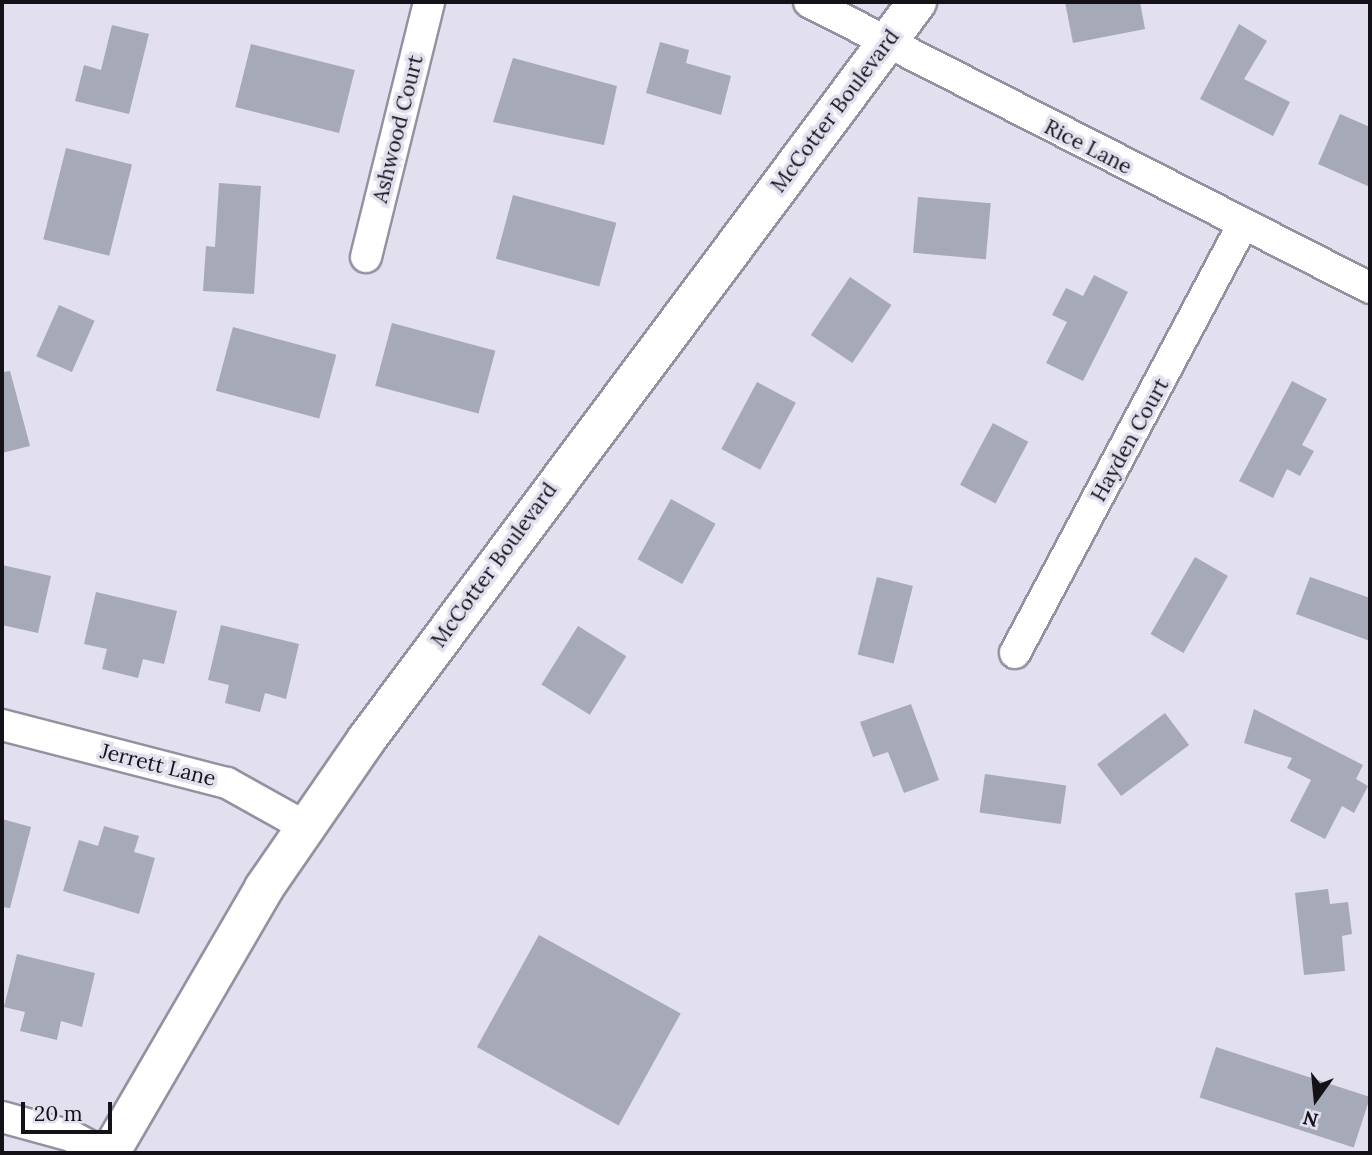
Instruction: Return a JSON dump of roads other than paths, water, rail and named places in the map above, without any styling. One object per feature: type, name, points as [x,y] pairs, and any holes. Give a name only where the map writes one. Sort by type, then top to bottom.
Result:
[{"type":"street","name":"Ashwood Court","points":[[366,257],[429,2]]},
{"type":"street","name":"Rice Lane","points":[[809,2],[1370,288]]},
{"type":"street","name":"McCotter Boulevard","points":[[110,1153],[306,827],[521,527],[917,2]]},
{"type":"street","name":"Hayden Court","points":[[1015,653],[1243,225]]},
{"type":"street","name":"Jerrett Lane","points":[[2,725],[227,783],[306,827]]},
{"type":"street","points":[[2,1117],[71,1136],[103,1153]]}]
